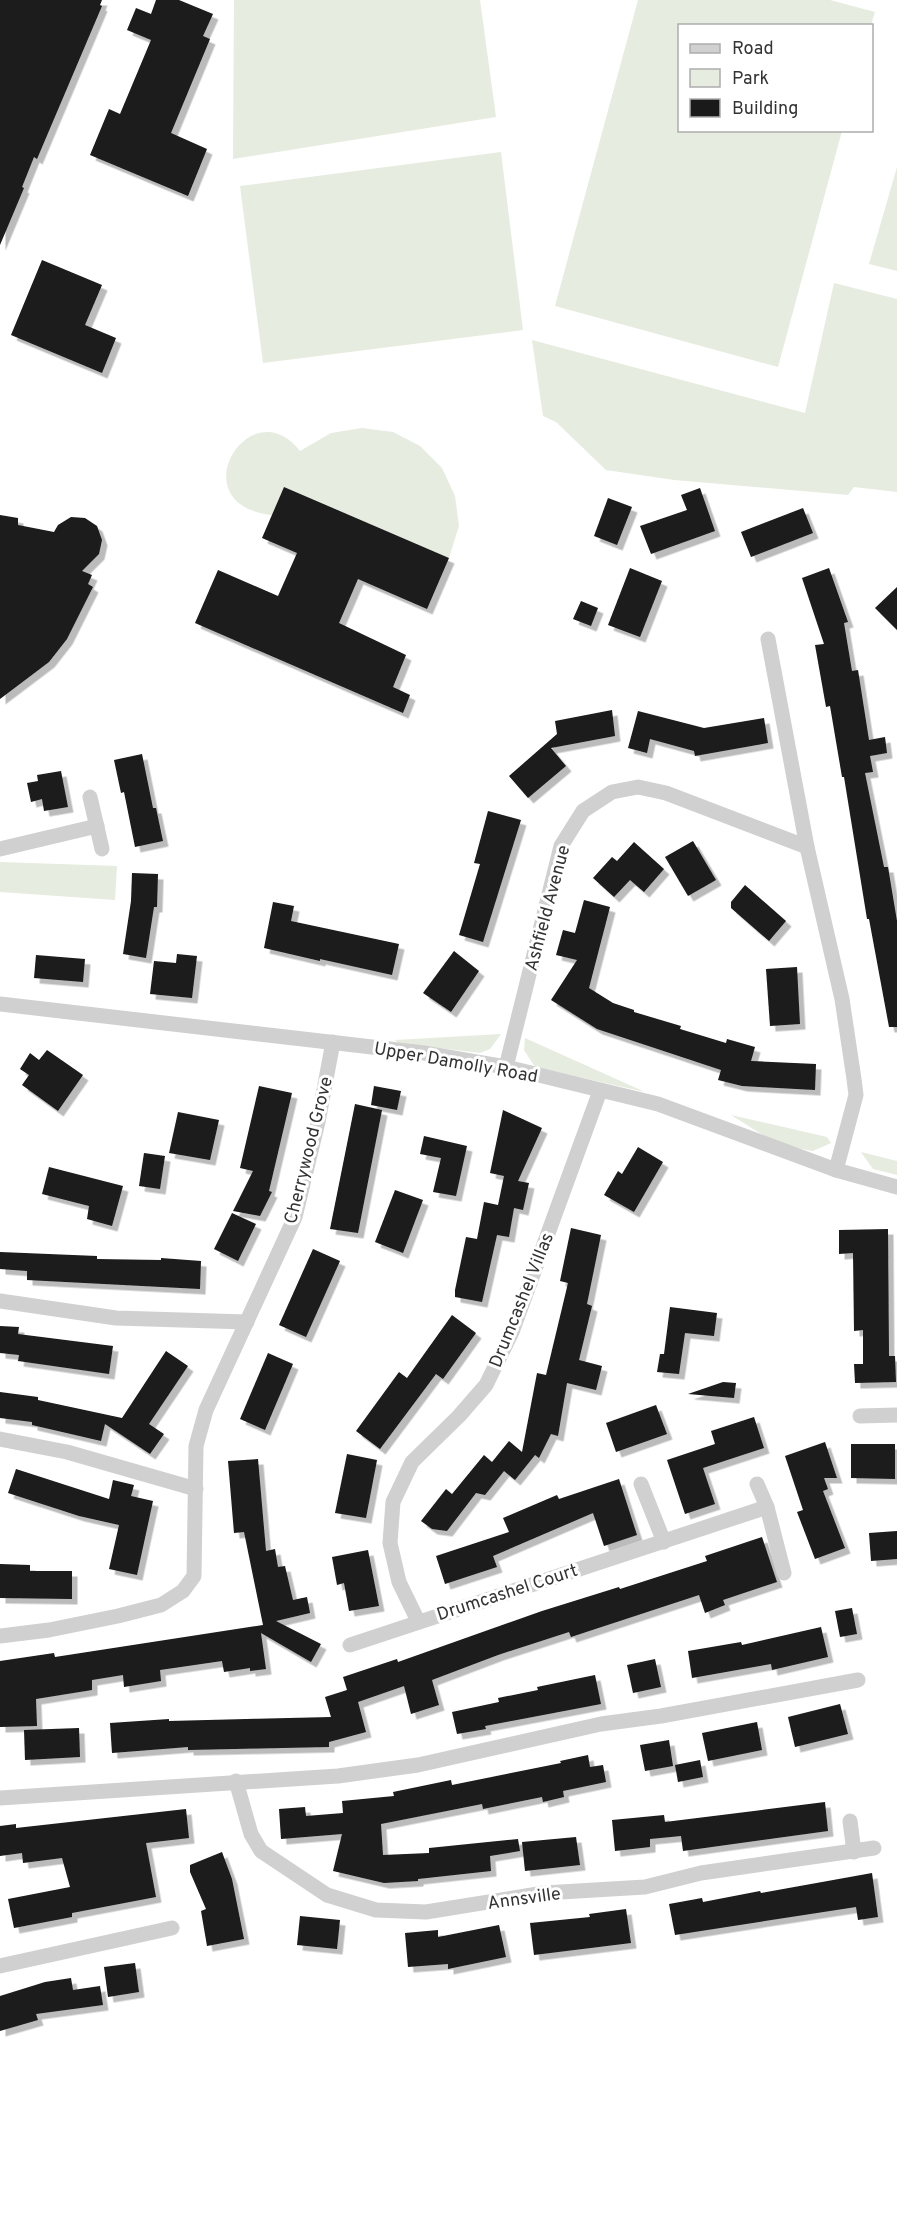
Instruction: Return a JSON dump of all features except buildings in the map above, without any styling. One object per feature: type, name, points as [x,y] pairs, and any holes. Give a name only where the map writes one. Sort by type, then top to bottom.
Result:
[{"type":"street","points":[[768,639],[807,847],[842,999],[856,1095],[836,1170]]},
{"type":"street","name":"Ashfield Avenue","points":[[506,1067],[561,846],[583,812],[612,792],[638,787],[666,793],[807,847]]},
{"type":"street","points":[[90,797],[102,849]]},
{"type":"street","points":[[0,849],[97,826]]},
{"type":"street","name":"Upper Damolly Road","points":[[0,1004],[424,1053],[506,1067],[658,1104],[836,1170],[897,1187]]},
{"type":"street","name":"Cherrywood Grove","points":[[0,1636],[49,1630],[162,1605],[183,1591],[194,1576],[196,1446],[206,1410],[295,1217],[318,1122],[333,1042]]},
{"type":"street","name":"Drumcashel Villas","points":[[418,1621],[399,1582],[390,1543],[393,1502],[412,1462],[459,1416],[486,1385],[512,1332],[600,1090]]},
{"type":"street","points":[[0,1301],[116,1318],[247,1322]]},
{"type":"street","points":[[860,1416],[897,1415]]},
{"type":"street","points":[[0,1439],[67,1452],[196,1489]]},
{"type":"street","points":[[641,1484],[664,1542]]},
{"type":"street","points":[[757,1484],[766,1507],[784,1573]]},
{"type":"street","name":"Drumcashel Court","points":[[350,1645],[766,1507]]},
{"type":"street","points":[[0,1798],[338,1776],[418,1765],[601,1724],[662,1716],[858,1680]]},
{"type":"street","name":"Annsville","points":[[236,1781],[251,1834],[261,1851],[327,1894],[376,1910],[426,1912],[544,1893],[645,1887],[701,1873],[874,1848]]},
{"type":"street","points":[[850,1821],[854,1852]]},
{"type":"street","points":[[0,1966],[172,1928]]},
{"type":"green space","points":[[234,0],[480,0],[496,117],[233,159]]},
{"type":"green space","points":[[638,0],[830,0],[875,12],[871,24],[678,24],[678,132],[842,132],[778,367],[555,306]]},
{"type":"green space","points":[[501,152],[523,330],[263,363],[240,186]]},
{"type":"green space","points":[[897,167],[897,271],[869,264]]},
{"type":"green space","points":[[834,283],[897,299],[897,492],[854,487],[848,495],[674,480],[606,470],[556,422],[543,416],[532,340],[805,413]]},
{"type":"green space","points":[[362,428],[393,432],[420,446],[442,468],[455,496],[459,526],[449,558],[284,487],[272,515],[244,507],[230,492],[226,473],[232,455],[244,440],[261,433],[281,435],[300,451],[331,433]]},
{"type":"green space","points":[[0,862],[117,866],[115,900],[0,892]]},
{"type":"green space","points":[[501,1034],[490,1049],[480,1053],[398,1043],[395,1040]]},
{"type":"green space","points":[[525,1038],[645,1092],[535,1067],[524,1050]]},
{"type":"green space","points":[[731,1115],[827,1137],[831,1143],[813,1151],[779,1145]]},
{"type":"green space","points":[[861,1152],[897,1161],[897,1175],[873,1169]]}]
